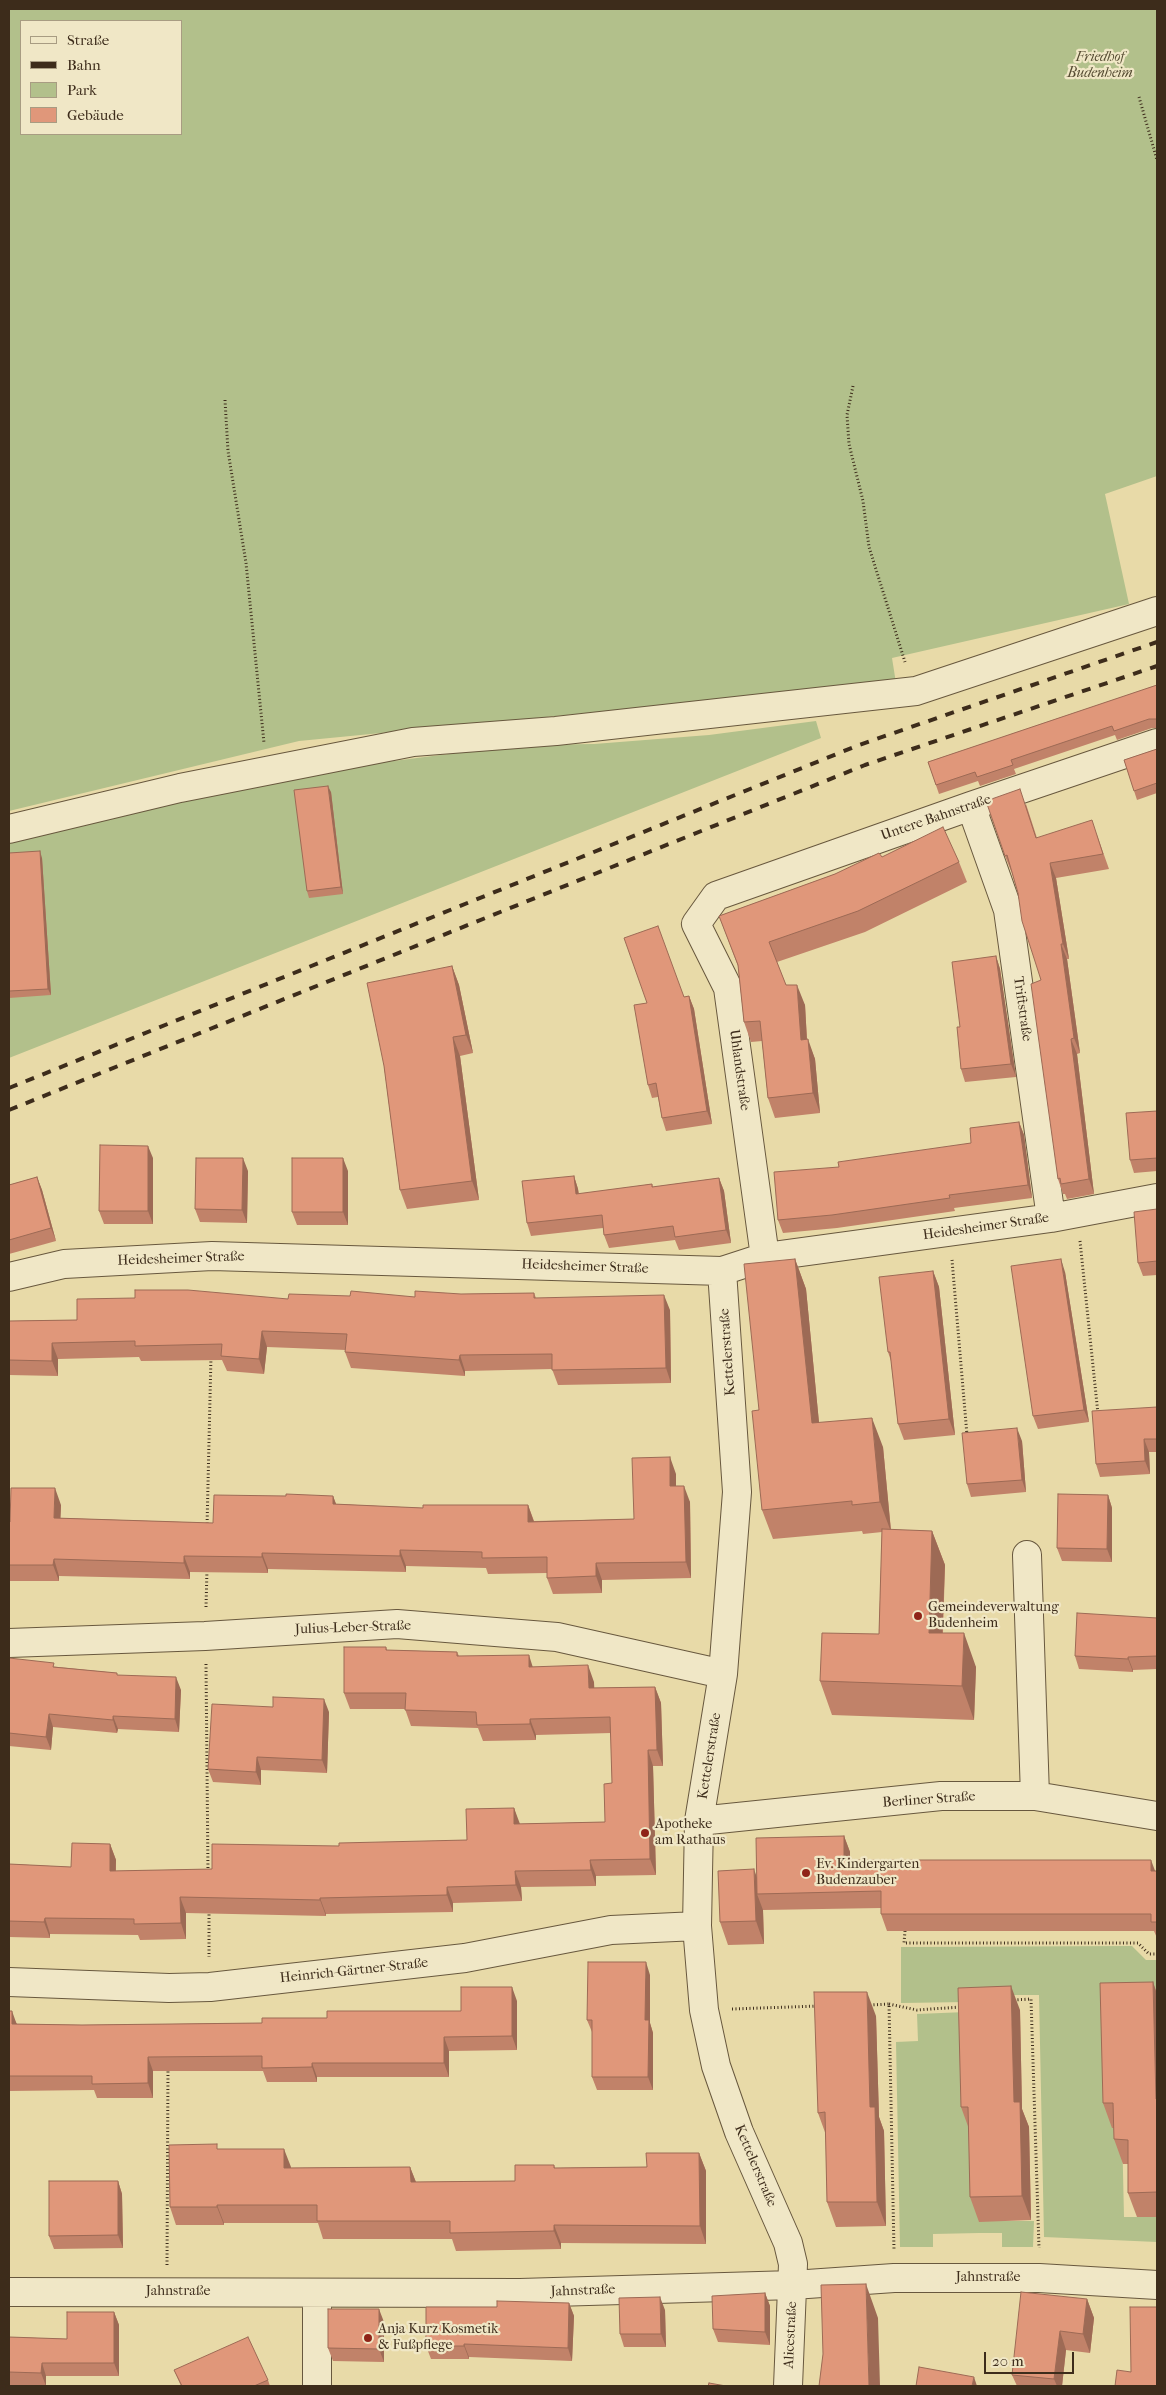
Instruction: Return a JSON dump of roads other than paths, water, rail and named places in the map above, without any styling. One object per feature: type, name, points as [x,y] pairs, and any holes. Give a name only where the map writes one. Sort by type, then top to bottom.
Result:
[{"type":"street","points":[[9,828],[180,788],[414,742],[556,731],[916,691],[1157,612]]},
{"type":"street","name":"Untere Bahnstraße","points":[[716,896],[1157,743]]},
{"type":"street","name":"Triftstraße","points":[[971,806],[1008,910],[1051,1218]]},
{"type":"street","name":"Uhlandstraße","points":[[716,896],[696,924],[728,988],[765,1257]]},
{"type":"street","name":"Heidesheimer Straße","points":[[9,1277],[64,1264],[212,1256],[722,1271],[765,1257],[1051,1218],[1157,1198]]},
{"type":"street","name":"Kettelerstraße","points":[[722,1271],[737,1492],[723,1674],[699,1821],[697,1926],[704,2010],[716,2066],[739,2132],[788,2243],[793,2264],[793,2285]]},
{"type":"street","points":[[1027,1555],[1035,1796]]},
{"type":"street","name":"Julius-Leber-Straße","points":[[9,1643],[206,1636],[397,1624],[557,1637],[723,1674]]},
{"type":"street","name":"Berliner Straße","points":[[699,1821],[941,1796],[1035,1796],[1157,1816]]},
{"type":"street","name":"Heinrich-Gärtner-Straße","points":[[9,1982],[169,1988],[210,1987],[465,1958],[611,1930],[697,1926]]},
{"type":"street","name":"Jahnstraße","points":[[9,2292],[520,2292],[793,2285],[894,2278],[1040,2278],[1157,2285]]},
{"type":"street","name":"Alicestraße","points":[[788,2386],[793,2285]]},
{"type":"street","points":[[317,2293],[318,2386]]},
{"type":"railway","points":[[9,1088],[859,745],[1157,642]]},
{"type":"railway","points":[[9,1110],[865,765],[1157,666]]},
{"type":"place","name":"Gemeindeverwaltung Budenheim","points":[[918,1616]]},
{"type":"place","name":"Apotheke am Rathaus","points":[[645,1833]]},
{"type":"place","name":"Ev. Kindergarten Budenzauber","points":[[806,1873]]},
{"type":"place","name":"Anja Kurz Kosmetik & Fußpflege","points":[[368,2338]]},
{"type":"park label","name":"Friedhof Budenheim","points":[[1100,66]]}]
